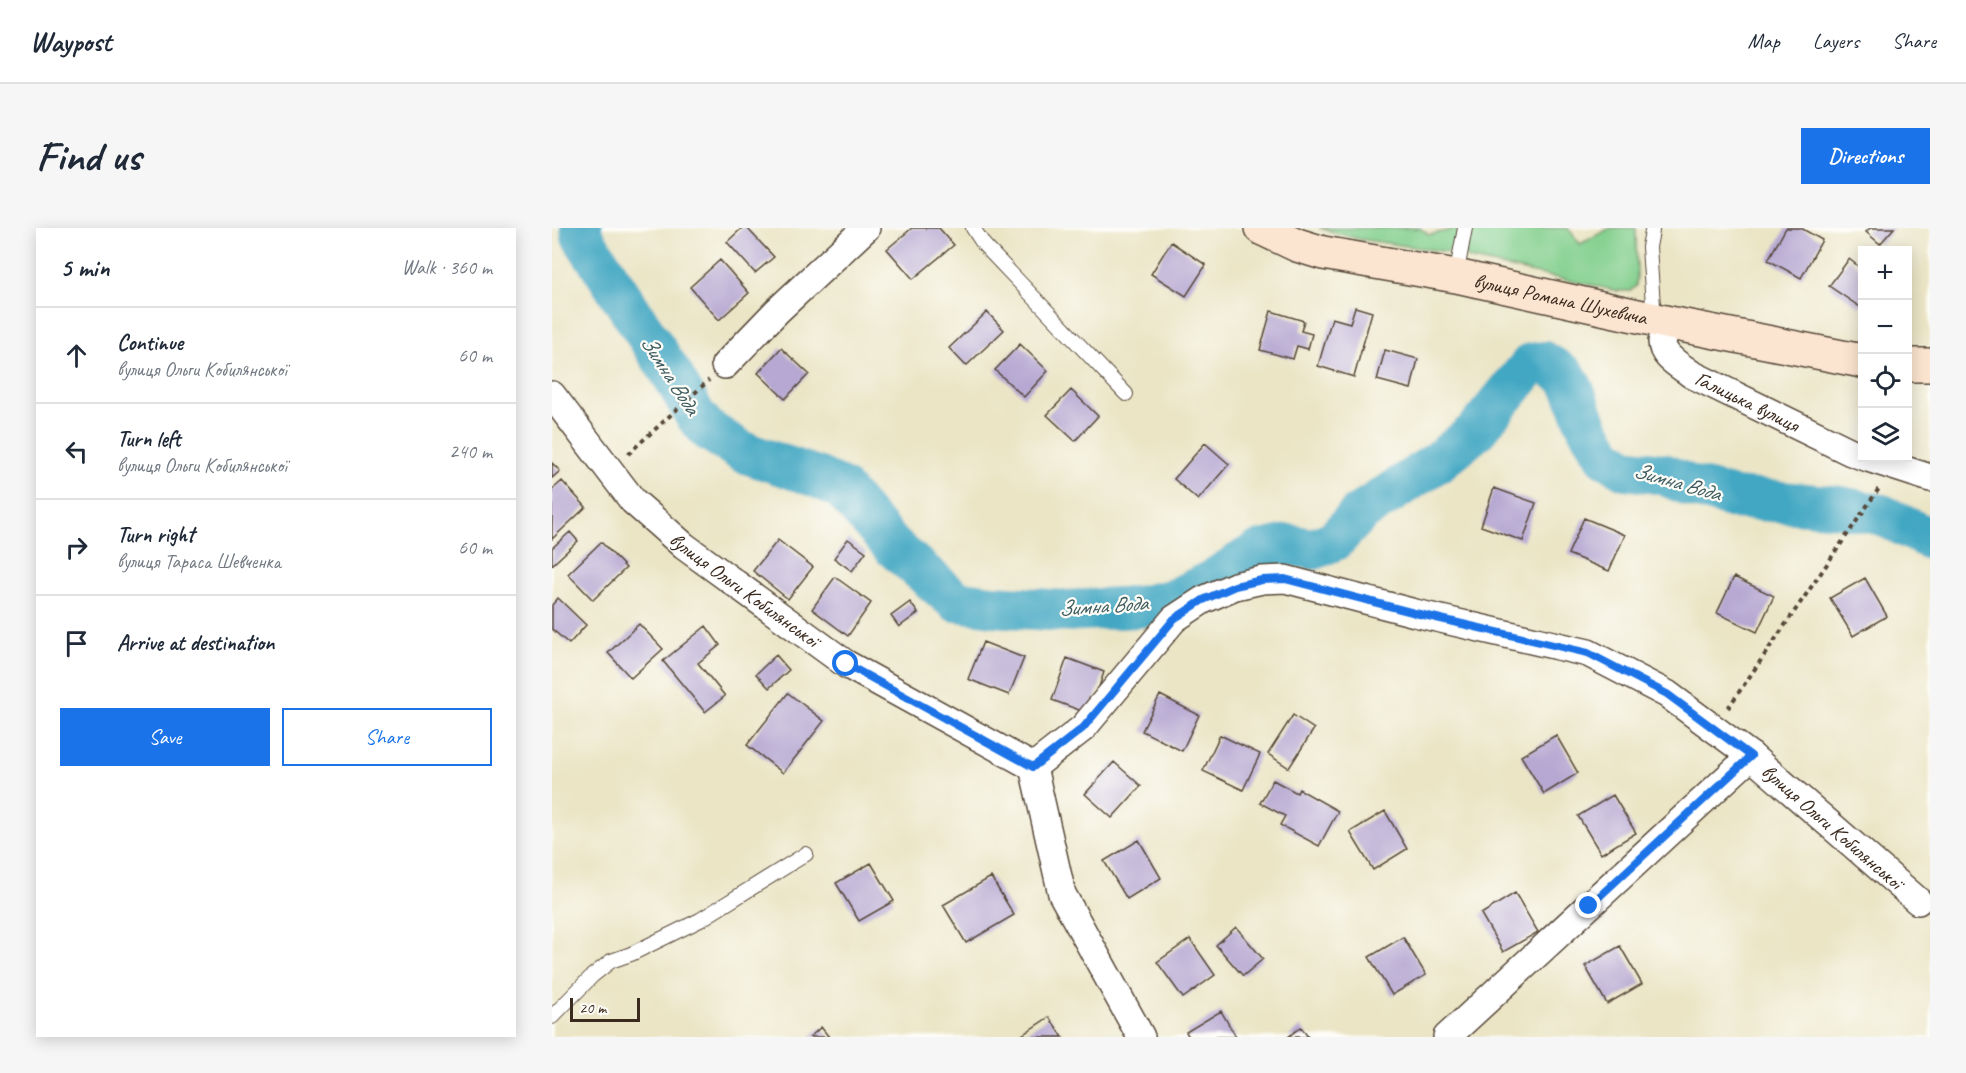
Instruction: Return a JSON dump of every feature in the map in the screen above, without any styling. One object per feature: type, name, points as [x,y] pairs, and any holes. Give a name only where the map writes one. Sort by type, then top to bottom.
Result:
[{"type":"main road","name":"вулиця Романа Шухевича","points":[[1261,228],[1297,245],[1323,253],[1456,276],[1662,322],[1858,360]]},
{"type":"main road","points":[[1912,365],[1930,365]]},
{"type":"street","points":[[725,365],[777,311],[866,228]]},
{"type":"street","name":"Галицька вулиця","points":[[1662,322],[1662,341],[1665,350],[1671,359],[1691,374],[1858,454]]},
{"type":"street","name":"вулиця Ольги Кобилянської","points":[[552,395],[633,501],[684,546],[846,664],[1033,767],[1083,728],[1174,619],[1203,600],[1235,586],[1262,580],[1285,579],[1415,613],[1588,653],[1667,694],[1714,728],[1751,756],[1918,901]]},
{"type":"street","points":[[1880,462],[1930,478]]},
{"type":"street","points":[[1448,1037],[1751,756]]},
{"type":"street","points":[[1033,767],[1062,894],[1141,1037]]},
{"type":"lane","points":[[973,228],[984,245],[1126,394]]},
{"type":"lane","points":[[1456,276],[1464,228]]},
{"type":"lane","points":[[1652,231],[1649,247],[1662,322]]},
{"type":"lane","points":[[552,1017],[610,961],[632,954],[700,920],[806,854]]},
{"type":"path","points":[[610,471],[725,365]]},
{"type":"path","points":[[1714,728],[1874,496]]},
{"type":"green space","points":[[1319,228],[1420,228],[1429,235],[1459,228],[1455,247],[1448,252],[1358,239]]},
{"type":"green space","points":[[1471,228],[1568,228],[1580,244],[1610,228],[1636,228],[1636,286],[1630,291],[1618,291],[1469,259],[1465,253]]},
{"type":"building","points":[[742,228],[747,228],[774,257],[755,273],[727,242]]},
{"type":"building","points":[[912,228],[939,228],[954,245],[913,279],[887,249]]},
{"type":"building","points":[[1786,228],[1801,228],[1822,240],[1801,278],[1768,260]]},
{"type":"building","points":[[1870,228],[1894,228],[1880,244],[1866,232]]},
{"type":"building","points":[[1171,242],[1206,265],[1186,296],[1151,274]]},
{"type":"building","points":[[1849,259],[1858,266],[1858,306],[1829,286]]},
{"type":"building","points":[[720,260],[749,293],[719,320],[690,287]]},
{"type":"building","points":[[1355,307],[1372,312],[1354,377],[1318,366],[1332,318],[1350,323]]},
{"type":"building","points":[[1271,311],[1304,321],[1301,331],[1312,334],[1308,349],[1297,346],[1293,359],[1260,350]]},
{"type":"building","points":[[987,312],[1004,330],[966,366],[949,348]]},
{"type":"building","points":[[1020,344],[1048,371],[1024,397],[995,370]]},
{"type":"building","points":[[781,348],[809,374],[785,399],[758,373]]},
{"type":"building","points":[[1385,350],[1418,359],[1411,389],[1377,380]]},
{"type":"building","points":[[1071,390],[1098,416],[1075,441],[1047,415]]},
{"type":"building","points":[[1205,443],[1229,464],[1198,500],[1174,479]]},
{"type":"building","points":[[552,463],[560,471],[552,478]]},
{"type":"building","points":[[562,481],[586,507],[552,539],[552,490]]},
{"type":"building","points":[[1494,488],[1536,503],[1523,541],[1481,526]]},
{"type":"building","points":[[1584,518],[1625,535],[1609,571],[1568,554]]},
{"type":"building","points":[[570,532],[578,541],[552,565],[552,548]]},
{"type":"building","points":[[848,539],[866,552],[852,571],[834,558]]},
{"type":"building","points":[[778,540],[813,567],[788,599],[753,571]]},
{"type":"building","points":[[601,542],[626,568],[593,600],[568,574]]},
{"type":"building","points":[[835,577],[871,603],[848,636],[812,609]]},
{"type":"building","points":[[1734,577],[1774,596],[1757,632],[1717,613]]},
{"type":"building","points":[[1865,578],[1887,616],[1853,636],[1830,598]]},
{"type":"building","points":[[558,598],[586,625],[569,644],[552,629],[552,605]]},
{"type":"building","points":[[910,602],[918,613],[899,627],[891,616]]},
{"type":"building","points":[[639,624],[663,649],[631,678],[608,653]]},
{"type":"building","points":[[706,626],[720,645],[698,663],[725,696],[705,712],[663,661]]},
{"type":"building","points":[[983,642],[1024,658],[1009,695],[968,679]]},
{"type":"building","points":[[776,655],[789,670],[769,688],[756,674]]},
{"type":"building","points":[[1067,658],[1104,672],[1090,714],[1052,700]]},
{"type":"building","points":[[788,693],[824,721],[783,773],[747,745]]},
{"type":"building","points":[[1160,695],[1199,715],[1182,751],[1142,731]]},
{"type":"building","points":[[1293,715],[1314,729],[1289,768],[1268,754]]},
{"type":"building","points":[[1220,735],[1260,754],[1243,790],[1203,771]]},
{"type":"building","points":[[1556,735],[1578,773],[1544,794],[1521,756]]},
{"type":"building","points":[[1114,762],[1141,786],[1112,818],[1085,794]]},
{"type":"building","points":[[1273,780],[1297,793],[1299,789],[1338,811],[1319,846],[1280,825],[1285,816],[1260,803]]},
{"type":"building","points":[[1613,795],[1636,833],[1601,854],[1578,816]]},
{"type":"building","points":[[1385,811],[1407,849],[1373,870],[1350,832]]},
{"type":"building","points":[[1139,840],[1161,878],[1127,899],[1104,861]]},
{"type":"building","points":[[871,863],[894,901],[859,921],[836,883]]},
{"type":"building","points":[[991,877],[1014,915],[966,943],[943,905]]},
{"type":"building","points":[[1515,893],[1538,932],[1503,952],[1481,914]]},
{"type":"building","points":[[1236,927],[1263,959],[1243,976],[1216,945]]},
{"type":"building","points":[[1403,937],[1426,975],[1392,995],[1369,957]]},
{"type":"building","points":[[1190,939],[1215,975],[1183,998],[1157,962]]},
{"type":"building","points":[[1620,946],[1642,984],[1607,1004],[1585,966]]},
{"type":"building","points":[[1221,1011],[1236,1037],[1189,1037],[1186,1032]]},
{"type":"building","points":[[1049,1017],[1063,1037],[1019,1037]]},
{"type":"building","points":[[821,1027],[829,1037],[810,1037]]},
{"type":"building","points":[[1301,1027],[1308,1037],[1288,1037]]},
{"type":"waterway","name":"Зимна Вода","points":[[581,228],[582,236],[673,376],[695,415],[708,430],[743,452],[817,477],[842,489],[892,546],[956,601],[1065,611],[1138,607],[1175,599],[1211,581],[1257,552],[1288,545],[1314,549],[1335,540],[1360,513],[1439,461],[1476,431],[1531,364],[1544,362],[1566,376],[1588,428],[1606,457],[1625,469],[1663,474],[1690,486],[1734,498],[1841,507],[1882,515],[1930,539]]},
{"type":"route","points":[[846,664],[1033,767],[1083,728],[1174,619],[1203,600],[1235,586],[1262,580],[1285,579],[1415,613],[1588,653],[1667,694],[1751,756],[1589,906]]}]
